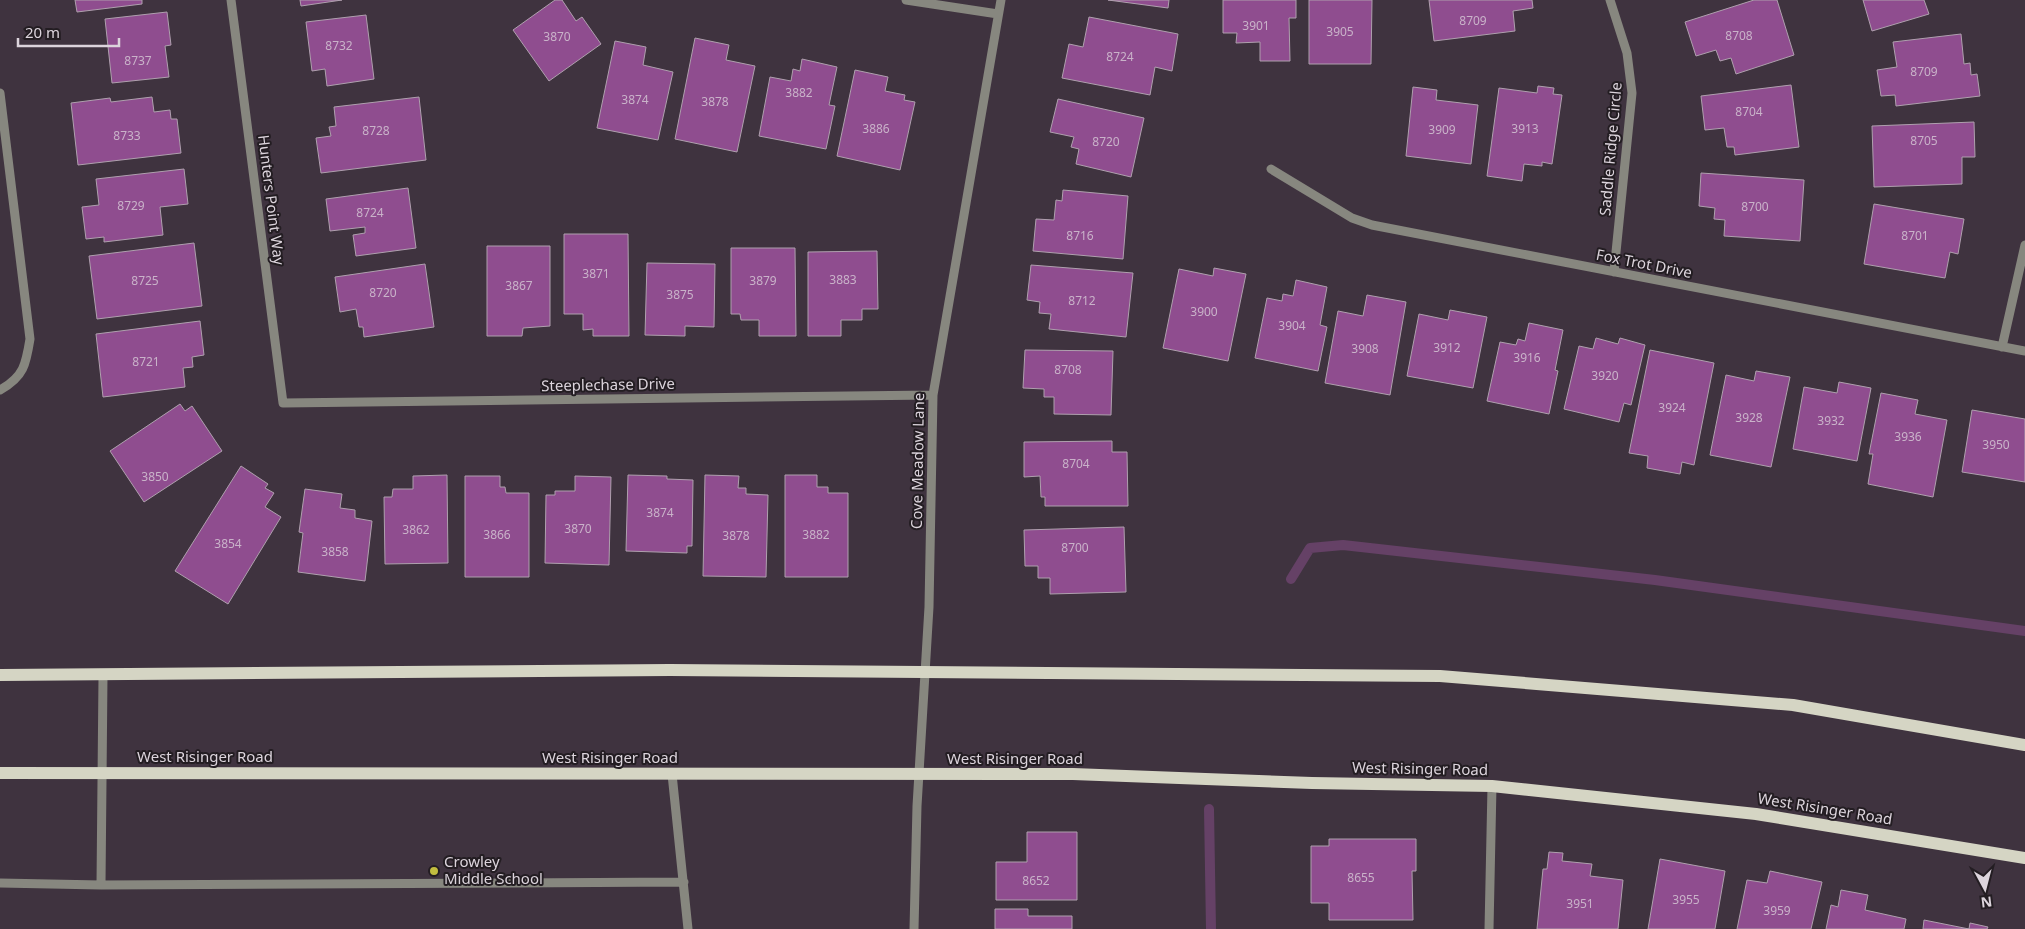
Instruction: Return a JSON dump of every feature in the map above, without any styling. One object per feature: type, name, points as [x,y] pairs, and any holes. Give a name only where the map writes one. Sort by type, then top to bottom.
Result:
[{"type":"main road","points":[[0,675],[103,676],[670,670],[1440,676],[1793,705],[2025,746]]},
{"type":"main road","name":"West Risinger Road","points":[[0,773],[1073,774],[1312,783],[1492,786],[1756,814],[2025,858]]},
{"type":"street","name":"Hunters Point Way","points":[[231,0],[283,403]]},
{"type":"street","points":[[906,0],[998,14]]},
{"type":"street","name":"Cove Meadow Lane","points":[[914,929],[919,775],[929,607],[933,395],[998,14],[1002,0]]},
{"type":"street","name":"Saddle Ridge Circle","points":[[1610,0],[1627,52],[1632,93],[1614,272]]},
{"type":"street","points":[[0,93],[30,339],[26,365],[13,383],[0,390]]},
{"type":"street","name":"Fox Trot Drive","points":[[1271,169],[1352,218],[1372,225],[2025,352]]},
{"type":"street","points":[[2002,347],[2025,245]]},
{"type":"street","name":"Steeplechase Drive","points":[[283,403],[933,395]]},
{"type":"street","points":[[101,885],[103,676]]},
{"type":"street","points":[[672,774],[688,929]]},
{"type":"street","points":[[1489,929],[1492,786]]},
{"type":"street","points":[[0,883],[101,885],[684,882]]},
{"type":"building","points":[[75,0],[142,0],[142,4],[77,12]]},
{"type":"building","points":[[300,0],[342,0],[301,6]]},
{"type":"building","points":[[555,0],[562,0],[576,21],[582,17],[601,44],[549,81],[513,30]]},
{"type":"building","points":[[1108,0],[1169,0],[1168,8]]},
{"type":"building","points":[[1223,0],[1296,0],[1296,18],[1289,18],[1290,61],[1260,61],[1260,42],[1236,43],[1237,33],[1223,33]]},
{"type":"building","points":[[1309,0],[1372,0],[1371,64],[1309,64]]},
{"type":"building","points":[[1429,0],[1532,0],[1533,8],[1513,11],[1515,31],[1434,41]]},
{"type":"building","points":[[1754,0],[1777,0],[1794,55],[1736,74],[1731,58],[1720,61],[1716,50],[1696,56],[1685,22]]},
{"type":"building","points":[[1863,0],[1924,0],[1929,14],[1872,31]]},
{"type":"building","points":[[167,12],[171,45],[165,46],[169,77],[112,83],[105,19]]},
{"type":"building","points":[[366,15],[374,79],[327,86],[325,69],[312,71],[306,22]]},
{"type":"building","points":[[1089,17],[1178,34],[1172,71],[1155,67],[1150,95],[1062,78],[1069,44],[1083,47]]},
{"type":"building","points":[[1961,34],[1964,64],[1970,63],[1971,75],[1977,74],[1980,96],[1896,106],[1895,95],[1881,96],[1877,70],[1897,67],[1893,42]]},
{"type":"building","points":[[695,38],[729,45],[726,60],[755,66],[737,152],[675,139]]},
{"type":"building","points":[[615,41],[646,47],[643,65],[673,72],[658,140],[597,128]]},
{"type":"building","points":[[802,59],[837,67],[829,105],[835,106],[826,149],[759,136],[770,77],[791,81],[793,69],[800,71]]},
{"type":"building","points":[[855,70],[888,77],[885,91],[905,95],[904,100],[915,102],[900,170],[837,156]]},
{"type":"building","points":[[1791,85],[1799,147],[1735,155],[1734,147],[1727,147],[1724,128],[1705,130],[1701,96]]},
{"type":"building","points":[[1538,86],[1554,88],[1553,94],[1562,95],[1552,164],[1542,162],[1542,166],[1524,164],[1522,181],[1487,176],[1499,88],[1537,93]]},
{"type":"building","points":[[1413,87],[1437,90],[1436,100],[1478,105],[1471,164],[1406,156]]},
{"type":"building","points":[[152,97],[154,112],[170,110],[171,119],[177,119],[181,153],[78,165],[71,103],[110,98],[111,102]]},
{"type":"building","points":[[419,97],[426,160],[321,173],[316,138],[331,136],[329,127],[336,126],[334,107]]},
{"type":"building","points":[[1058,99],[1144,118],[1131,177],[1076,164],[1079,149],[1071,147],[1074,137],[1050,132]]},
{"type":"building","points":[[1974,122],[1975,157],[1962,157],[1962,184],[1874,187],[1872,126]]},
{"type":"building","points":[[184,169],[188,204],[160,207],[163,235],[104,242],[104,237],[86,239],[82,207],[99,205],[96,179]]},
{"type":"building","points":[[1701,173],[1804,180],[1800,241],[1724,236],[1725,220],[1714,219],[1715,208],[1699,206]]},
{"type":"building","points":[[408,188],[416,248],[356,256],[353,235],[365,233],[365,227],[330,231],[326,199]]},
{"type":"building","points":[[1063,190],[1128,196],[1123,259],[1033,251],[1036,219],[1054,220],[1056,200],[1062,201]]},
{"type":"building","points":[[1874,204],[1964,219],[1958,254],[1950,252],[1945,278],[1864,264]]},
{"type":"building","points":[[564,234],[628,234],[629,336],[593,336],[593,329],[583,330],[583,314],[564,314]]},
{"type":"building","points":[[194,243],[202,306],[97,319],[89,256]]},
{"type":"building","points":[[487,246],[550,246],[550,326],[523,328],[522,336],[487,336]]},
{"type":"building","points":[[731,248],[795,248],[796,336],[759,336],[759,320],[741,320],[740,314],[731,314]]},
{"type":"building","points":[[877,251],[878,309],[862,309],[862,320],[841,320],[841,336],[808,336],[808,252]]},
{"type":"building","points":[[647,263],[715,264],[714,327],[685,326],[685,336],[645,335]]},
{"type":"building","points":[[425,264],[434,327],[364,337],[363,327],[359,327],[356,309],[340,312],[335,277]]},
{"type":"building","points":[[1031,265],[1133,273],[1126,337],[1049,329],[1051,314],[1039,313],[1040,302],[1027,300]]},
{"type":"building","points":[[1214,268],[1246,274],[1228,361],[1163,348],[1179,269],[1213,276]]},
{"type":"building","points":[[1296,280],[1327,287],[1320,325],[1327,327],[1318,371],[1255,358],[1267,298],[1282,301],[1283,294],[1293,296]]},
{"type":"building","points":[[1367,295],[1406,302],[1390,395],[1325,383],[1338,311],[1363,316]]},
{"type":"building","points":[[1450,310],[1487,317],[1473,388],[1407,376],[1419,314],[1448,320]]},
{"type":"building","points":[[200,321],[204,355],[192,357],[193,367],[183,368],[185,387],[103,397],[96,334]]},
{"type":"building","points":[[1529,323],[1563,330],[1555,370],[1558,371],[1549,414],[1487,401],[1500,342],[1516,345],[1518,339],[1525,341]]},
{"type":"building","points":[[1596,338],[1618,344],[1620,338],[1645,345],[1631,405],[1624,403],[1619,422],[1564,409],[1579,346],[1593,349]]},
{"type":"building","points":[[1025,350],[1113,351],[1111,415],[1054,414],[1054,397],[1044,397],[1044,389],[1023,388]]},
{"type":"building","points":[[1650,350],[1714,363],[1694,465],[1682,462],[1680,474],[1647,468],[1648,456],[1629,453]]},
{"type":"building","points":[[1756,371],[1790,377],[1771,467],[1710,455],[1726,375],[1754,381]]},
{"type":"building","points":[[1839,382],[1871,388],[1857,461],[1793,449],[1804,387],[1837,393]]},
{"type":"building","points":[[1881,393],[1918,400],[1915,414],[1947,420],[1933,497],[1868,484],[1873,454],[1869,454]]},
{"type":"building","points":[[180,404],[185,411],[192,406],[222,451],[144,502],[110,451]]},
{"type":"building","points":[[1972,410],[2025,419],[2025,482],[1962,472]]},
{"type":"building","points":[[1112,441],[1112,452],[1127,452],[1128,506],[1045,506],[1045,497],[1041,497],[1040,476],[1024,477],[1024,442]]},
{"type":"building","points":[[241,466],[268,484],[265,488],[274,493],[265,507],[281,517],[228,604],[175,571]]},
{"type":"building","points":[[447,475],[448,563],[385,564],[384,497],[392,497],[393,489],[413,489],[413,476]]},
{"type":"building","points":[[628,475],[667,476],[667,479],[693,480],[692,546],[687,546],[687,553],[626,551]]},
{"type":"building","points":[[705,475],[739,476],[738,488],[746,488],[746,494],[768,495],[766,577],[703,576]]},
{"type":"building","points":[[785,475],[817,475],[817,487],[828,487],[828,493],[848,493],[848,577],[785,577]]},
{"type":"building","points":[[465,476],[500,476],[500,487],[505,487],[506,493],[529,493],[529,577],[465,577]]},
{"type":"building","points":[[575,476],[611,477],[609,565],[545,563],[546,495],[555,495],[555,491],[575,491]]},
{"type":"building","points":[[305,489],[342,494],[340,508],[355,510],[355,518],[372,521],[365,581],[298,572],[303,533],[299,532]]},
{"type":"building","points":[[1124,527],[1126,592],[1050,594],[1050,578],[1038,578],[1038,566],[1025,566],[1024,530]]},
{"type":"building","points":[[1027,832],[1077,832],[1077,900],[996,900],[996,862],[1027,862]]},
{"type":"building","points":[[1329,839],[1416,839],[1416,871],[1412,871],[1413,920],[1329,920],[1329,903],[1311,903],[1311,846],[1329,846]]},
{"type":"building","points":[[1549,852],[1563,853],[1562,861],[1592,864],[1590,876],[1623,880],[1618,929],[1537,929],[1543,869],[1547,869]]},
{"type":"building","points":[[1660,859],[1725,871],[1715,929],[1648,929]]},
{"type":"building","points":[[1770,871],[1822,882],[1811,929],[1737,929],[1747,880],[1767,883]]},
{"type":"building","points":[[1841,890],[1868,895],[1865,910],[1906,919],[1904,929],[1826,929],[1831,905],[1838,907]]},
{"type":"building","points":[[995,909],[1028,909],[1028,916],[1072,916],[1072,929],[995,929]]},
{"type":"building","points":[[1924,920],[1969,929],[1923,929]]},
{"type":"building","points":[[1970,923],[1988,927],[1987,929],[1969,929]]},
{"type":"waterway","points":[[1291,579],[1310,548],[1343,545],[1655,580],[2025,631]]},
{"type":"waterway","points":[[1209,809],[1211,929]]},
{"type":"place","name":"Crowley Middle School","points":[[434,871]]}]
